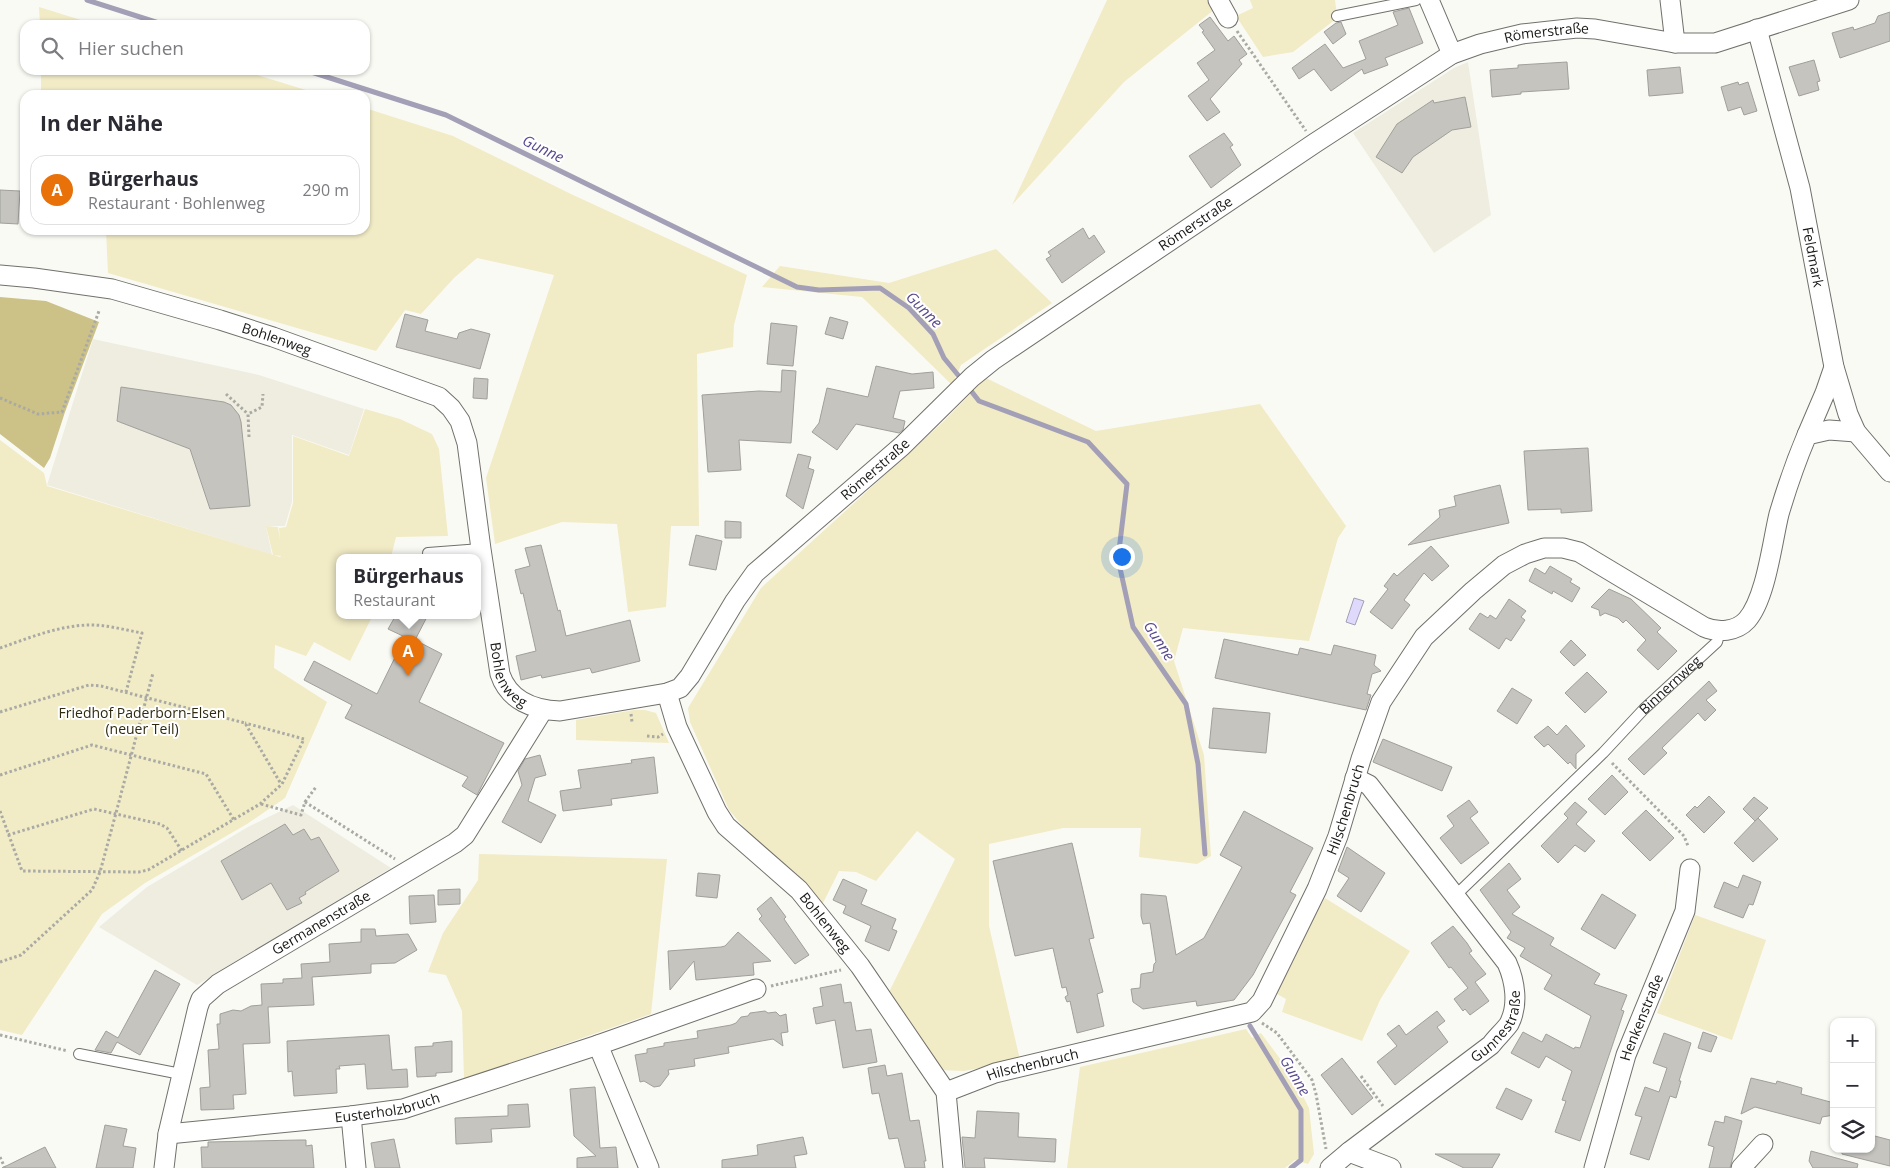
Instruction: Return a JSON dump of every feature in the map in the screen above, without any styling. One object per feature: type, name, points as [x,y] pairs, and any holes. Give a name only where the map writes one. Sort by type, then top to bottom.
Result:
[{"type":"street","points":[[1218,0],[1228,18]]},
{"type":"street","points":[[1429,0],[1452,54]]},
{"type":"street","points":[[1670,0],[1675,43]]},
{"type":"street","name":"Römerstraße","points":[[667,693],[680,688],[690,676],[734,601],[755,573],[902,446],[972,377],[993,360],[1452,54],[1480,44],[1522,34],[1560,29],[1595,29],[1675,43],[1715,43],[1849,0]]},
{"type":"street","name":"Feldmark","points":[[1757,30],[1800,188],[1834,367],[1848,414],[1856,432],[1890,472]]},
{"type":"street","name":"Bohlenweg","points":[[0,275],[112,289],[264,334],[439,397],[451,408],[460,421],[467,443],[481,549],[500,674],[503,682],[518,699],[529,706],[543,710],[560,711],[667,693],[677,727],[717,812],[726,826],[799,890],[860,966],[946,1092],[953,1168]]},
{"type":"street","points":[[1720,631],[1731,629],[1746,621],[1755,607],[1761,591],[1779,514],[1795,464],[1834,367]]},
{"type":"street","points":[[1807,435],[1829,430],[1856,432]]},
{"type":"street","name":"Hilschenbruch","points":[[946,1092],[995,1073],[1252,1012],[1262,1001],[1317,889],[1338,836],[1355,778],[1381,702],[1424,637],[1466,597],[1504,565],[1525,554],[1544,548],[1563,548],[1579,552],[1685,617],[1714,631],[1720,631]]},
{"type":"street","name":"Germanenstraße","points":[[164,1168],[168,1134],[181,1074],[201,999],[218,984],[413,870],[465,835],[543,710]]},
{"type":"street","name":"Gunnestraße","points":[[1332,1166],[1491,1045],[1509,1023],[1515,1005],[1514,977],[1507,963],[1370,784],[1355,778]]},
{"type":"street","name":"Henkenstraße","points":[[1594,1168],[1626,1056],[1685,910],[1690,869]]},
{"type":"street","name":"Eusterholzbruch","points":[[168,1134],[403,1109],[598,1045],[756,989]]},
{"type":"street","points":[[598,1045],[649,1168]]},
{"type":"street","points":[[351,1116],[356,1168]]},
{"type":"street","points":[[1741,1168],[1763,1144]]},
{"type":"street","points":[[1349,1152],[1391,1168]]},
{"type":"lane","points":[[1337,16],[1416,0]]},
{"type":"lane","points":[[428,553],[481,549]]},
{"type":"lane","name":"Binnernweg","points":[[1456,895],[1603,753],[1644,709],[1717,642],[1720,631]]},
{"type":"lane","points":[[79,1054],[181,1074]]},
{"type":"path","points":[[1228,18],[1315,144]]},
{"type":"path","points":[[0,398],[38,414],[62,412],[100,311]]},
{"type":"path","points":[[226,394],[248,414],[249,437]]},
{"type":"path","points":[[248,414],[262,408],[263,394]]},
{"type":"path","points":[[0,648],[66,627],[109,626],[142,634],[126,692]]},
{"type":"path","points":[[0,962],[21,955],[92,890],[100,872],[153,673]]},
{"type":"path","points":[[0,712],[76,688],[89,685],[101,686],[304,739],[282,784],[260,804],[148,870],[139,872],[22,871],[0,811]]},
{"type":"path","points":[[245,723],[282,784]]},
{"type":"path","points":[[0,775],[92,745],[206,774],[234,820]]},
{"type":"path","points":[[1603,753],[1684,836],[1688,846]]},
{"type":"path","points":[[260,804],[301,815],[305,802],[316,786]]},
{"type":"path","points":[[305,802],[413,870]]},
{"type":"path","points":[[0,833],[7,833],[94,808],[160,824],[167,828],[182,851]]},
{"type":"path","points":[[756,989],[860,966]]},
{"type":"path","points":[[1252,1012],[1257,1020],[1277,1033],[1312,1080],[1332,1166]]},
{"type":"path","points":[[0,1035],[79,1054]]},
{"type":"path","points":[[1361,1076],[1393,1119]]},
{"type":"path","points":[[0,1157],[5,1168]]},
{"type":"shaded area","points":[[1468,62],[1491,215],[1434,253],[1353,133],[1454,68]]},
{"type":"shaded area","points":[[0,297],[46,301],[99,322],[50,458],[44,468],[0,434]]},
{"type":"shaded area","points":[[93,339],[259,375],[364,409],[349,455],[292,435],[292,502],[285,526],[266,526],[272,555],[47,485]]},
{"type":"shaded area","points":[[1354,598],[1364,601],[1355,625],[1346,622]]},
{"type":"shaded area","points":[[293,805],[391,868],[197,985],[99,927],[147,887],[248,827]]},
{"type":"green space","points":[[1107,0],[1211,0],[1215,9],[1124,82],[1012,205]]},
{"type":"green space","points":[[1250,0],[1335,0],[1337,16],[1293,52],[1263,57],[1236,16],[1253,8]]},
{"type":"green space","points":[[39,7],[81,20],[40,20]]},
{"type":"green space","points":[[41,75],[257,75],[306,90],[41,90]]},
{"type":"green space","points":[[370,110],[453,136],[573,195],[747,275],[734,325],[733,347],[697,354],[699,526],[671,526],[666,607],[628,612],[617,524],[562,522],[495,544],[486,478],[554,275],[477,258],[454,278],[421,314],[405,310],[376,351],[108,273],[106,235],[370,235]]},
{"type":"green space","points":[[996,249],[1052,303],[961,365],[952,385],[862,297],[762,287],[780,266],[889,283]]},
{"type":"green space","points":[[986,378],[1096,431],[1260,404],[1346,526],[1338,538],[1309,641],[1183,628],[1174,661],[1204,755],[1211,856],[1197,864],[1139,857],[1141,828],[1063,828],[989,844],[989,926],[1020,1060],[964,1071],[939,1070],[889,992],[955,859],[917,831],[876,881],[856,872],[839,871],[822,905],[799,876],[748,832],[729,810],[690,722],[688,708],[761,588],[944,421]]},
{"type":"green space","name":"Friedhof Paderborn-Elsen (neuer Teil)","points":[[365,409],[400,419],[432,434],[439,449],[448,536],[396,537],[392,554],[336,554],[336,619],[371,619],[350,661],[314,642],[306,656],[275,645],[274,668],[327,702],[285,798],[247,824],[145,883],[102,914],[22,1035],[0,1030],[0,440],[44,473],[47,486],[273,555],[266,526],[278,527],[280,540],[279,528],[286,527],[293,503],[293,436],[349,456]]},
{"type":"green space","points":[[634,710],[656,713],[669,743],[576,740],[576,720]]},
{"type":"green space","points":[[479,854],[667,859],[651,1014],[464,1079],[462,1011],[446,975],[428,972],[443,933],[478,880]]},
{"type":"green space","points":[[1325,898],[1410,951],[1380,1000],[1362,1041],[1282,1012],[1286,999],[1277,994],[1298,944]]},
{"type":"green space","points":[[1695,915],[1766,940],[1732,1040],[1657,1013]]},
{"type":"green space","points":[[1246,1029],[1252,1038],[1261,1033],[1292,1075],[1309,1108],[1314,1154],[1308,1164],[1295,1160],[1285,1168],[1067,1168],[1080,1067]]},
{"type":"building","points":[[1409,8],[1423,43],[1385,58],[1388,65],[1364,74],[1362,69],[1331,91],[1314,69],[1299,79],[1292,68],[1325,44],[1343,68],[1366,59],[1359,41],[1398,25],[1393,12]]},
{"type":"building","points":[[1890,12],[1890,41],[1840,58],[1832,33],[1853,27],[1854,30],[1875,23],[1878,16]]},
{"type":"building","points":[[1210,17],[1228,41],[1234,36],[1247,54],[1239,60],[1242,64],[1210,99],[1220,112],[1207,121],[1188,96],[1209,80],[1197,63],[1215,50],[1199,25]]},
{"type":"building","points":[[1341,22],[1346,34],[1333,44],[1324,32],[1336,23]]},
{"type":"building","points":[[1814,60],[1820,81],[1817,82],[1819,90],[1799,96],[1789,67]]},
{"type":"building","points":[[1567,62],[1569,89],[1521,92],[1521,94],[1492,97],[1490,70],[1518,68],[1518,65]]},
{"type":"building","points":[[1680,67],[1683,93],[1649,96],[1647,70]]},
{"type":"building","points":[[1738,82],[1739,85],[1748,82],[1757,111],[1744,115],[1741,107],[1728,111],[1721,87]]},
{"type":"building","points":[[1465,97],[1471,127],[1452,130],[1413,157],[1402,173],[1376,157],[1397,124],[1433,100],[1434,103]]},
{"type":"building","points":[[1224,133],[1233,145],[1230,147],[1241,165],[1211,188],[1189,156]]},
{"type":"building","points":[[0,190],[20,191],[18,224],[0,223]]},
{"type":"building","points":[[1083,228],[1089,239],[1094,235],[1105,252],[1062,283],[1046,259],[1051,256],[1048,252]]},
{"type":"building","points":[[405,314],[428,320],[425,331],[457,339],[459,333],[471,329],[490,334],[480,369],[396,347]]},
{"type":"building","points":[[830,317],[848,322],[843,339],[825,334]]},
{"type":"building","points":[[771,323],[797,326],[793,366],[767,364]]},
{"type":"building","points":[[876,366],[912,374],[933,372],[934,388],[900,391],[893,418],[905,421],[903,430],[899,433],[856,424],[837,450],[812,432],[819,423],[827,388],[868,397]]},
{"type":"building","points":[[782,370],[796,371],[791,443],[739,440],[741,470],[708,472],[702,395],[759,391],[781,392]]},
{"type":"building","points":[[474,378],[488,379],[487,399],[473,398]]},
{"type":"building","points":[[121,387],[224,402],[231,405],[239,415],[241,422],[250,506],[210,509],[190,449],[117,421]]},
{"type":"building","points":[[1588,448],[1592,511],[1561,513],[1561,509],[1528,510],[1524,451]]},
{"type":"building","points":[[798,454],[811,457],[808,468],[814,470],[803,509],[786,496]]},
{"type":"building","points":[[1500,485],[1509,523],[1408,545],[1440,517],[1439,510],[1456,506],[1454,496]]},
{"type":"building","points":[[725,521],[741,522],[741,538],[725,538]]},
{"type":"building","points":[[696,535],[722,541],[716,570],[689,565]]},
{"type":"building","points":[[541,545],[566,636],[630,620],[640,661],[592,673],[590,668],[542,678],[541,675],[521,680],[516,656],[536,651],[523,593],[521,594],[515,570],[530,566],[525,548]]},
{"type":"building","points":[[1431,546],[1449,566],[1432,581],[1424,573],[1404,600],[1410,605],[1392,629],[1370,612],[1388,589],[1384,586],[1394,573],[1397,576]]},
{"type":"building","points":[[1550,566],[1572,579],[1570,582],[1580,588],[1572,602],[1553,591],[1552,594],[1529,581],[1535,568],[1545,574]]},
{"type":"building","points":[[1609,589],[1631,599],[1661,628],[1657,632],[1677,651],[1658,670],[1637,650],[1646,640],[1626,620],[1623,623],[1618,618],[1605,613],[1600,616],[1599,610],[1591,607]]},
{"type":"building","points":[[1509,599],[1526,611],[1521,617],[1525,620],[1511,641],[1506,638],[1499,649],[1469,629],[1480,613],[1488,618],[1490,615],[1496,619]]},
{"type":"building","points":[[394,619],[426,619],[415,640],[442,654],[419,702],[504,743],[477,795],[462,786],[468,777],[345,718],[352,705],[304,680],[314,661],[377,694],[405,637],[388,629]]},
{"type":"building","points":[[1224,639],[1298,655],[1300,648],[1331,655],[1334,645],[1376,655],[1374,665],[1381,671],[1372,674],[1367,694],[1371,695],[1366,710],[1215,678]]},
{"type":"building","points":[[1571,640],[1586,655],[1574,666],[1560,652]]},
{"type":"building","points":[[1587,672],[1607,692],[1585,713],[1565,693]]},
{"type":"building","points":[[1709,681],[1717,691],[1706,700],[1716,710],[1705,721],[1698,713],[1662,748],[1667,753],[1644,775],[1628,759]]},
{"type":"building","points":[[1512,688],[1532,700],[1517,724],[1497,711]]},
{"type":"building","points":[[1213,708],[1270,713],[1266,753],[1209,748]]},
{"type":"building","points":[[1566,725],[1585,746],[1576,754],[1576,769],[1570,762],[1568,764],[1548,744],[1544,747],[1534,737],[1548,726],[1557,735]]},
{"type":"building","points":[[1383,739],[1452,767],[1442,791],[1373,762]]},
{"type":"building","points":[[540,755],[546,775],[535,778],[528,801],[556,815],[541,843],[502,822],[522,785],[518,771],[525,759]]},
{"type":"building","points":[[654,757],[658,793],[611,799],[612,805],[563,811],[560,791],[581,788],[578,770],[632,763],[631,760]]},
{"type":"building","points":[[1612,775],[1628,792],[1605,815],[1588,799]]},
{"type":"building","points":[[1709,796],[1725,812],[1704,833],[1686,815],[1695,806],[1697,808]]},
{"type":"building","points":[[1754,797],[1768,808],[1755,821],[1743,809]]},
{"type":"building","points":[[1469,800],[1478,812],[1470,818],[1489,843],[1461,864],[1440,838],[1454,826],[1447,816]]},
{"type":"building","points":[[1575,802],[1587,812],[1576,824],[1595,841],[1585,852],[1575,845],[1558,863],[1541,846],[1568,818],[1564,814]]},
{"type":"building","points":[[1646,810],[1674,838],[1650,861],[1622,833]]},
{"type":"building","points":[[1244,811],[1313,848],[1290,892],[1296,895],[1253,975],[1234,1000],[1197,1006],[1196,1001],[1143,1009],[1133,1002],[1131,989],[1140,988],[1141,974],[1153,972],[1156,962],[1150,923],[1143,924],[1141,916],[1141,894],[1166,896],[1176,955],[1204,938],[1242,867],[1220,855]]},
{"type":"building","points":[[1758,818],[1778,839],[1753,862],[1734,843]]},
{"type":"building","points":[[285,824],[293,835],[304,829],[311,840],[319,837],[339,871],[305,892],[306,894],[299,898],[302,903],[287,910],[271,883],[242,900],[221,861]]},
{"type":"building","points":[[1072,843],[1094,938],[1089,939],[1103,992],[1097,994],[1104,1026],[1077,1033],[1070,1001],[1067,1002],[1065,997],[1068,995],[1066,987],[1062,988],[1053,948],[1015,956],[993,861]]},
{"type":"building","points":[[1347,847],[1385,873],[1361,912],[1337,896],[1349,878],[1338,871]]},
{"type":"building","points":[[1509,863],[1521,879],[1507,890],[1520,907],[1512,914],[1554,938],[1550,945],[1600,974],[1594,984],[1627,995],[1621,1010],[1624,1011],[1580,1141],[1555,1132],[1566,1101],[1562,1100],[1572,1071],[1546,1056],[1539,1068],[1511,1053],[1523,1032],[1542,1042],[1546,1034],[1574,1049],[1575,1047],[1580,1048],[1591,1016],[1544,989],[1552,975],[1520,956],[1525,948],[1507,938],[1511,932],[1480,890]]},
{"type":"building","points":[[698,873],[720,875],[717,898],[696,896]]},
{"type":"building","points":[[1743,875],[1761,882],[1753,905],[1749,904],[1743,918],[1714,907],[1724,882],[1738,888]]},
{"type":"building","points":[[843,879],[867,890],[861,904],[896,919],[892,929],[897,931],[889,951],[865,941],[871,926],[843,913],[846,906],[833,900]]},
{"type":"building","points":[[460,889],[460,904],[438,905],[438,890]]},
{"type":"building","points":[[1602,894],[1636,915],[1615,949],[1581,929]]},
{"type":"building","points":[[434,895],[436,922],[410,924],[409,896]]},
{"type":"building","points":[[771,897],[786,917],[784,919],[809,955],[795,964],[759,919],[762,916],[757,909]]},
{"type":"building","points":[[1453,926],[1472,951],[1469,953],[1486,974],[1475,982],[1489,1001],[1470,1015],[1465,1009],[1463,1011],[1454,999],[1468,988],[1451,967],[1449,968],[1431,943]]},
{"type":"building","points":[[361,929],[375,929],[376,936],[408,934],[417,950],[395,963],[371,964],[371,973],[312,977],[314,1005],[268,1007],[270,1043],[243,1044],[246,1094],[233,1095],[234,1109],[201,1110],[200,1088],[210,1087],[208,1050],[219,1049],[217,1024],[220,1024],[220,1014],[262,1005],[261,984],[283,983],[283,979],[302,978],[301,964],[330,962],[329,944],[361,942]]},
{"type":"building","points":[[738,932],[771,961],[753,963],[754,975],[696,980],[694,961],[670,990],[668,951],[725,946]]},
{"type":"building","points":[[155,970],[180,984],[140,1055],[117,1042],[111,1053],[95,1050],[106,1031],[118,1038]]},
{"type":"building","points":[[841,984],[844,1003],[851,1002],[856,1031],[871,1029],[877,1062],[843,1068],[835,1020],[816,1024],[813,1008],[823,1006],[820,988]]},
{"type":"building","points":[[765,1011],[768,1013],[776,1012],[780,1016],[786,1014],[788,1032],[781,1033],[783,1046],[773,1039],[728,1047],[729,1053],[694,1059],[695,1066],[668,1070],[669,1074],[660,1086],[654,1087],[644,1081],[640,1082],[635,1055],[647,1053],[647,1049],[664,1046],[664,1043],[698,1038],[697,1031],[731,1025],[750,1013]]},
{"type":"building","points":[[1437,1011],[1445,1021],[1437,1027],[1448,1042],[1395,1085],[1377,1062],[1397,1046],[1387,1034],[1399,1025],[1406,1035]]},
{"type":"building","points":[[1703,1032],[1717,1037],[1711,1052],[1698,1048]]},
{"type":"building","points":[[1664,1033],[1691,1043],[1679,1081],[1681,1081],[1676,1098],[1670,1096],[1649,1160],[1630,1154],[1642,1117],[1635,1115],[1645,1087],[1659,1092],[1667,1068],[1653,1063]]},
{"type":"building","points":[[389,1035],[392,1070],[407,1069],[408,1087],[367,1089],[365,1064],[339,1066],[340,1069],[336,1069],[337,1093],[294,1096],[292,1071],[288,1072],[287,1041]]},
{"type":"building","points":[[452,1041],[452,1072],[436,1073],[436,1076],[417,1077],[415,1047],[433,1046],[433,1043]]},
{"type":"building","points":[[1342,1058],[1373,1098],[1352,1115],[1321,1075]]},
{"type":"building","points":[[885,1065],[887,1076],[902,1073],[910,1121],[919,1120],[926,1161],[924,1161],[925,1168],[905,1168],[898,1138],[889,1139],[879,1093],[872,1094],[868,1068]]},
{"type":"building","points":[[1751,1078],[1776,1084],[1777,1081],[1802,1088],[1801,1094],[1830,1102],[1830,1116],[1822,1117],[1820,1124],[1755,1107],[1741,1114]]},
{"type":"building","points":[[595,1087],[600,1148],[616,1147],[618,1168],[577,1168],[577,1158],[596,1156],[574,1136],[570,1089]]},
{"type":"building","points":[[1506,1088],[1532,1100],[1522,1120],[1496,1108]]},
{"type":"building","points":[[528,1104],[530,1127],[491,1129],[492,1142],[456,1144],[455,1118],[508,1116],[508,1105]]},
{"type":"building","points":[[977,1111],[1019,1113],[1018,1137],[1056,1139],[1055,1162],[984,1158],[985,1168],[965,1168],[962,1137],[975,1138]]},
{"type":"building","points":[[1725,1116],[1742,1121],[1730,1168],[1709,1168],[1714,1147],[1708,1145],[1715,1121],[1724,1123]]},
{"type":"building","points":[[105,1125],[127,1129],[123,1146],[136,1148],[133,1168],[96,1168]]},
{"type":"building","points":[[1875,1136],[1890,1140],[1890,1166],[1842,1154],[1875,1153]]},
{"type":"building","points":[[803,1137],[807,1154],[794,1156],[796,1168],[722,1168],[722,1160],[758,1155],[757,1145]]},
{"type":"building","points":[[394,1139],[400,1168],[375,1168],[371,1143]]},
{"type":"building","points":[[306,1140],[306,1146],[312,1145],[314,1168],[202,1168],[201,1147],[208,1147],[208,1142]]},
{"type":"building","points":[[45,1147],[56,1168],[2,1168]]},
{"type":"building","points":[[1811,1151],[1858,1164],[1857,1168],[1813,1168],[1809,1161]]},
{"type":"building","points":[[1435,1154],[1500,1154],[1492,1168],[1464,1168]]},
{"type":"waterway","name":"Gunne","points":[[87,0],[149,20]]},
{"type":"waterway","name":"Gunne","points":[[321,75],[368,90]]},
{"type":"waterway","name":"Gunne","points":[[370,91],[446,115],[797,287],[819,290],[880,288],[909,308],[933,334],[944,358],[963,381]]},
{"type":"waterway","name":"Gunne","points":[[968,387],[979,401],[1088,442],[1127,484],[1118,559],[1133,627],[1186,704],[1198,764],[1205,854]]},
{"type":"waterway","name":"Gunne","points":[[1250,1026],[1301,1110],[1301,1160],[1291,1168]]},
{"type":"place","name":"Bürgerhaus","points":[[408,676]]}]
